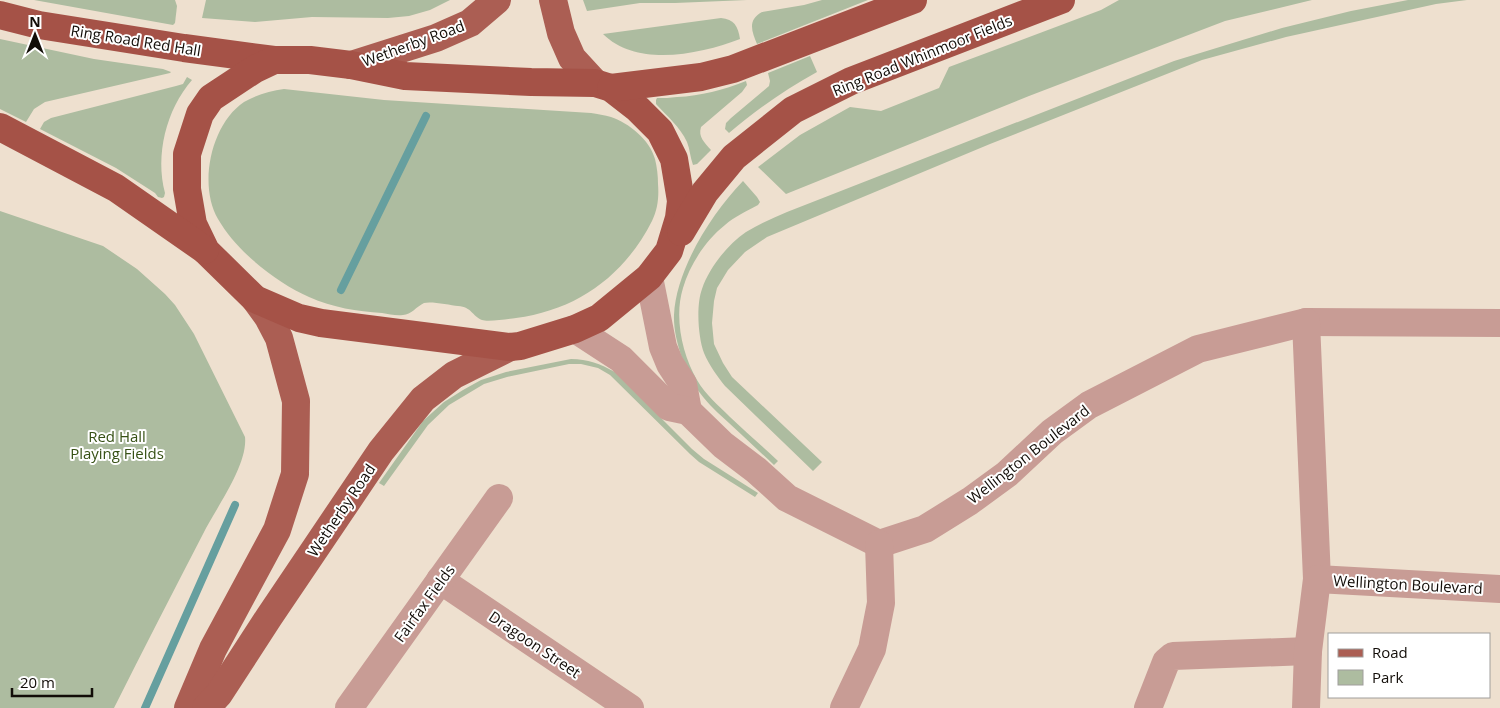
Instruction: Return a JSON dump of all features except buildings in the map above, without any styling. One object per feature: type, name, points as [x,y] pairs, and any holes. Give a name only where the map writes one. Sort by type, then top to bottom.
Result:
[{"type":"highway","points":[[603,86],[701,77],[733,69],[913,0]]},
{"type":"highway","name":"Ring Road Whinmoor Fields","points":[[255,299],[299,318],[321,323],[510,347],[520,346],[575,329],[598,318],[649,277],[670,250],[705,192],[734,157],[793,110],[851,80],[1061,0]]},
{"type":"highway","name":"Ring Road Red Hall","points":[[0,15],[39,25],[184,48],[274,60],[310,60],[405,76],[603,86]]},
{"type":"highway","points":[[206,251],[193,224],[187,189],[187,154],[200,114],[211,98],[274,60]]},
{"type":"highway","points":[[603,86],[638,109],[660,132],[674,159],[681,201],[679,218],[670,250]]},
{"type":"highway","points":[[0,128],[116,188],[206,251],[255,299]]},
{"type":"main road","name":"Wetherby Road","points":[[351,66],[436,38],[470,22],[497,0]]},
{"type":"main road","points":[[554,0],[561,33],[572,58],[603,86]]},
{"type":"main road","points":[[188,708],[212,649],[277,530],[295,474],[296,401],[278,338],[268,317],[255,299]]},
{"type":"main road","name":"Wetherby Road","points":[[206,708],[219,694],[381,451],[423,399],[454,374],[510,347]]},
{"type":"street","points":[[649,277],[663,347],[670,364],[683,384],[688,411]]},
{"type":"street","points":[[1306,322],[1500,323]]},
{"type":"street","name":"Wellington Boulevard","points":[[879,544],[925,530],[970,501],[1007,474],[1052,432],[1089,405],[1198,349],[1306,322],[1317,579],[1500,589]]},
{"type":"street","points":[[575,329],[621,359],[670,407],[688,411],[723,445],[756,470],[787,498],[879,544],[881,603],[872,649],[844,708]]},
{"type":"street","name":"Fairfax Fields","points":[[349,708],[499,498]]},
{"type":"street","points":[[1306,708],[1308,651],[1317,579]]},
{"type":"street","name":"Dragoon Street","points":[[440,580],[630,708]]},
{"type":"street","points":[[1148,708],[1166,662],[1173,656],[1308,651]]},
{"type":"green space","points":[[34,0],[175,0],[177,6],[175,23],[173,25]]},
{"type":"green space","points":[[206,0],[450,0],[430,10],[409,16],[388,18],[312,17],[255,22],[202,18]]},
{"type":"green space","points":[[583,0],[747,0],[640,3],[587,11]]},
{"type":"green space","points":[[822,0],[868,0],[757,44],[752,26],[757,15],[762,12]]},
{"type":"green space","points":[[1119,0],[1312,0],[1225,21],[1029,96],[786,194],[758,167],[800,135],[850,107],[881,111],[939,88],[949,67],[1101,10]]},
{"type":"green space","points":[[1408,0],[1467,0],[1436,4],[1286,37],[1202,60],[990,144],[767,237],[745,252],[728,270],[717,288],[712,323],[714,344],[732,377],[822,462],[813,471],[725,386],[706,357],[700,338],[698,321],[700,296],[705,281],[714,265],[732,243],[746,232],[761,224],[787,212],[1174,61],[1282,28],[1351,11]]},
{"type":"green space","points":[[721,18],[735,24],[740,39],[688,53],[670,55],[633,51],[617,45],[603,34]]},
{"type":"green space","points":[[0,39],[94,59],[163,69],[171,72],[45,102],[34,109],[26,122],[0,109]]},
{"type":"green space","points":[[810,56],[817,72],[771,100],[729,133],[725,129],[726,123],[731,118],[769,86],[768,73]]},
{"type":"green space","points":[[187,77],[192,80],[175,105],[169,119],[162,148],[161,164],[165,193],[162,198],[116,168],[40,129],[44,122],[51,118],[183,84]]},
{"type":"green space","points":[[746,81],[747,85],[742,92],[701,127],[701,137],[711,150],[697,164],[693,165],[688,145],[681,131],[656,104],[657,98],[703,94]]},
{"type":"green space","points":[[284,89],[384,100],[591,113],[611,117],[632,128],[649,145],[656,162],[658,178],[656,212],[641,241],[613,274],[578,298],[538,314],[485,321],[463,307],[436,303],[424,303],[406,315],[354,310],[327,304],[296,291],[258,265],[226,231],[212,205],[209,189],[211,156],[223,125],[244,102],[253,97]]},
{"type":"green space","points":[[743,181],[760,202],[725,225],[699,253],[686,279],[680,299],[681,335],[687,359],[700,385],[721,409],[778,461],[774,465],[706,401],[700,393],[681,356],[674,324],[676,297],[689,261],[708,225]]},
{"type":"green space","name":"Red Hall Playing Fields","points":[[0,211],[103,246],[137,269],[165,294],[175,305],[194,334],[245,437],[242,460],[230,486],[203,534],[114,708],[0,708]]},
{"type":"green space","points":[[571,359],[594,362],[615,372],[692,449],[704,459],[758,493],[755,497],[699,462],[610,375],[598,368],[581,364],[569,364],[507,377],[484,384],[449,405],[428,425],[384,486],[379,483],[423,421],[444,402],[481,380],[506,372]]},
{"type":"waterway","points":[[341,290],[426,116]]},
{"type":"waterway","points":[[145,708],[235,505]]}]
